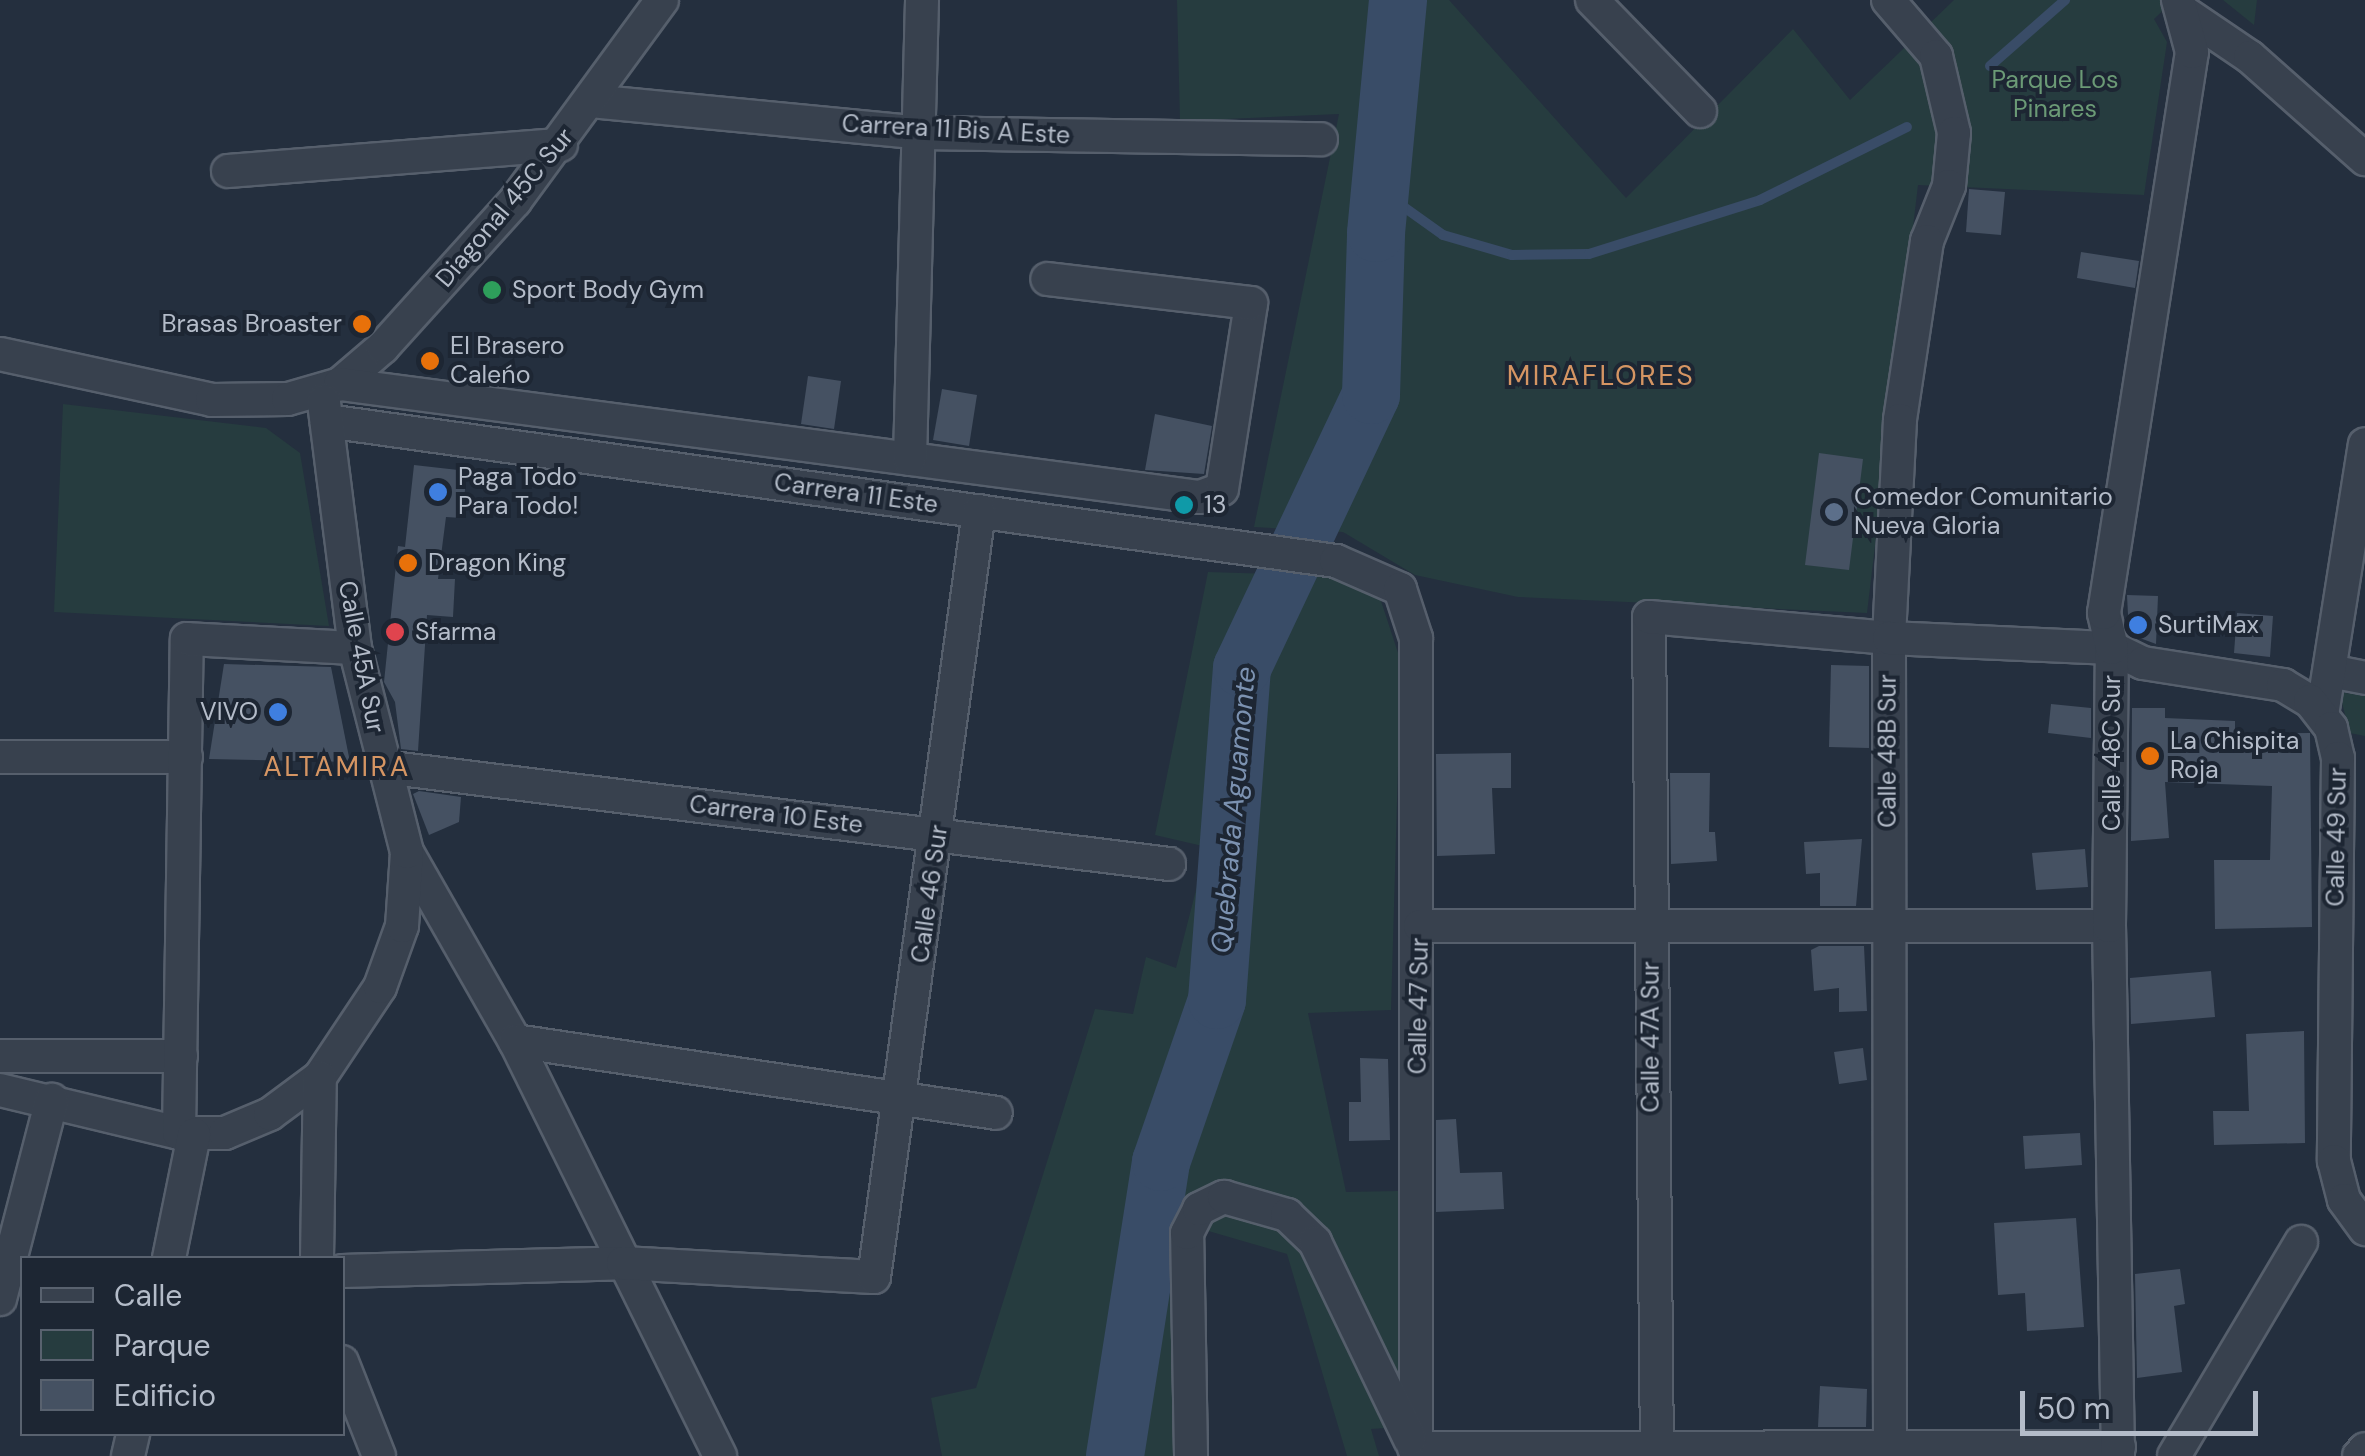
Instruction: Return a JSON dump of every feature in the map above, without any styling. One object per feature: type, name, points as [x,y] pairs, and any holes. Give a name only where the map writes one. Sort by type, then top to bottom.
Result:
[{"type":"street","name":"Diagonal 45C Sur","points":[[330,399],[435,292],[561,145],[662,0]]},
{"type":"street","points":[[910,459],[922,0]]},
{"type":"street","points":[[1592,0],[1700,112]]},
{"type":"street","name":"Calle 48B Sur","points":[[1888,0],[1936,56],[1952,107],[1953,160],[1927,241],[1900,420],[1889,638],[1889,1451]]},
{"type":"street","points":[[2182,6],[2250,57],[2365,159]]},
{"type":"street","name":"Calle 48C Sur","points":[[2118,1451],[2109,926],[2112,648],[2105,602],[2192,52],[2182,6]]},
{"type":"street","name":"Carrera 11 Bis A Este","points":[[591,101],[921,133],[1321,139]]},
{"type":"street","points":[[228,171],[561,145]]},
{"type":"street","name":"Carrera 11 Este","points":[[0,354],[212,400],[330,399],[910,459],[1212,496],[1222,489],[1254,312],[1244,297],[1048,279]]},
{"type":"street","name":"Carrera 11 Este","points":[[330,399],[979,511],[1336,561],[1382,576]]},
{"type":"street","name":"Calle 45A Sur","points":[[186,1134],[248,1125],[320,1076],[365,1016],[392,958],[407,894],[407,852],[354,648],[330,399]]},
{"type":"street","name":"Calle 49 Sur","points":[[2365,444],[2322,715],[2338,758],[2332,1134],[2344,1200],[2365,1229]]},
{"type":"street","name":"Calle 46 Sur","points":[[623,1263],[874,1276],[903,1095],[979,511]]},
{"type":"street","name":"Calle 47 Sur","points":[[1382,576],[1400,589],[1416,638],[1420,926],[1415,1452]]},
{"type":"street","name":"Calle 47A Sur","points":[[1656,1451],[1649,617],[1889,638]]},
{"type":"street","points":[[1889,638],[2112,648],[2143,663],[2283,685],[2322,715]]},
{"type":"street","points":[[169,1256],[186,1134],[181,1056],[188,639],[354,648]]},
{"type":"street","points":[[2330,671],[2365,678]]},
{"type":"street","points":[[0,757],[186,756]]},
{"type":"street","name":"Carrera 10 Este","points":[[384,767],[1168,864]]},
{"type":"street","points":[[407,852],[514,1041],[720,1456]]},
{"type":"street","points":[[1420,926],[2109,926]]},
{"type":"street","points":[[514,1041],[903,1095],[996,1113]]},
{"type":"street","points":[[0,1056],[181,1056]]},
{"type":"street","points":[[317,1256],[320,1076]]},
{"type":"street","points":[[0,1090],[186,1134]]},
{"type":"street","points":[[0,1298],[52,1100]]},
{"type":"street","points":[[2344,1200],[2365,1167]]},
{"type":"street","points":[[1191,1456],[1187,1233],[1195,1214],[1211,1201],[1232,1198],[1269,1206],[1316,1242],[1415,1452],[2118,1451]]},
{"type":"street","points":[[2174,1456],[2301,1242]]},
{"type":"street","points":[[345,1271],[623,1263]]},
{"type":"street","points":[[345,1370],[379,1456]]},
{"type":"street","points":[[2359,1456],[2365,1449]]},
{"type":"green space","name":"Parque Los Pinares","points":[[1177,0],[1449,0],[1626,198],[1793,29],[1850,100],[1954,0],[2174,0],[2154,19],[2167,42],[2144,195],[1918,185],[1867,613],[1518,597],[1415,575],[1343,532],[1254,527],[1339,114],[1180,121]]},
{"type":"green space","points":[[2223,0],[2257,0],[2254,25]]},
{"type":"green space","points":[[63,404],[266,428],[300,453],[329,626],[54,612]]},
{"type":"green space","points":[[1208,572],[1344,576],[1381,601],[1401,662],[1391,1010],[1308,1013],[1346,1192],[1398,1191],[1400,1427],[1371,1429],[1379,1456],[1347,1456],[1287,1254],[1205,1230],[1207,1456],[942,1456],[931,1398],[976,1388],[1095,1009],[1133,1014],[1146,957],[1176,968],[1207,847],[1155,835]]},
{"type":"green space","points":[[2339,692],[2365,696],[2365,736],[2350,733]]},
{"type":"building","points":[[1969,189],[2005,192],[2001,235],[1966,232]]},
{"type":"building","points":[[2081,252],[2139,261],[2135,288],[2077,278]]},
{"type":"building","points":[[808,376],[841,381],[834,429],[801,424]]},
{"type":"building","points":[[942,389],[977,395],[969,446],[933,440]]},
{"type":"building","points":[[1155,414],[1212,426],[1204,474],[1145,470]]},
{"type":"building","name":"Comedor Comunitario Nueva Gloria","points":[[1819,453],[1863,459],[1849,570],[1805,565]]},
{"type":"building","points":[[414,465],[467,471],[462,518],[446,517],[438,579],[455,579],[453,617],[427,615],[418,751],[401,749],[395,702],[384,682],[398,546],[405,547]]},
{"type":"building","points":[[2127,595],[2158,596],[2156,644],[2129,634]]},
{"type":"building","points":[[2237,613],[2273,616],[2270,657],[2234,653]]},
{"type":"building","name":"VIVO","points":[[224,664],[331,667],[350,762],[209,759]]},
{"type":"building","points":[[1831,665],[1869,666],[1869,748],[1829,747]]},
{"type":"building","points":[[2051,704],[2091,708],[2091,738],[2048,733]]},
{"type":"building","points":[[2132,708],[2165,708],[2165,718],[2235,721],[2235,734],[2310,733],[2312,927],[2215,929],[2214,860],[2270,860],[2272,786],[2165,782],[2169,838],[2131,841]]},
{"type":"building","points":[[1511,753],[1511,788],[1492,788],[1495,854],[1437,856],[1436,754]]},
{"type":"building","points":[[1670,773],[1710,773],[1709,832],[1715,832],[1717,861],[1671,864]]},
{"type":"building","points":[[419,791],[461,797],[459,822],[429,835],[413,794]]},
{"type":"building","points":[[1862,839],[1856,906],[1820,906],[1820,873],[1806,874],[1804,842]]},
{"type":"building","points":[[2085,849],[2088,887],[2036,890],[2032,853]]},
{"type":"building","points":[[1819,946],[1864,946],[1867,1011],[1839,1012],[1839,988],[1814,991],[1811,950]]},
{"type":"building","points":[[2211,971],[2215,1017],[2131,1024],[2130,978]]},
{"type":"building","points":[[2304,1031],[2305,1143],[2214,1145],[2213,1111],[2249,1111],[2246,1034]]},
{"type":"building","points":[[1863,1048],[1867,1080],[1839,1084],[1834,1052]]},
{"type":"building","points":[[1360,1058],[1388,1059],[1390,1140],[1349,1141],[1349,1102],[1361,1102]]},
{"type":"building","points":[[1456,1119],[1460,1173],[1502,1172],[1504,1209],[1436,1212],[1436,1120]]},
{"type":"building","points":[[2080,1133],[2082,1165],[2025,1169],[2023,1136]]},
{"type":"building","points":[[2076,1218],[2084,1327],[2027,1331],[2025,1293],[1998,1295],[1994,1223]]},
{"type":"building","points":[[2180,1269],[2185,1304],[2174,1306],[2182,1372],[2137,1378],[2135,1274]]},
{"type":"building","points":[[1820,1386],[1867,1389],[1866,1427],[1818,1427]]},
{"type":"waterway","name":"Quebrada Aguamonte","points":[[1115,1456],[1161,1162],[1217,1000],[1242,668],[1371,395],[1376,233],[1398,0]]},
{"type":"waterway","points":[[1990,66],[2065,0]]},
{"type":"waterway","points":[[1380,190],[1443,235],[1512,255],[1589,254],[1760,200],[1907,127]]},
{"type":"place","name":"Sport Body Gym","points":[[492,290]]},
{"type":"place","name":"Brasas Broaster","points":[[362,324]]},
{"type":"place","name":"El Brasero Caleńo","points":[[430,361]]},
{"type":"place","name":"Paga Todo Para Todo!","points":[[438,492]]},
{"type":"place","name":"13","points":[[1184,505]]},
{"type":"place","name":"Comedor Comunitario Nueva Gloria","points":[[1834,512]]},
{"type":"place","name":"Dragon King","points":[[408,563]]},
{"type":"place","name":"SurtiMax","points":[[2138,625]]},
{"type":"place","name":"Sfarma","points":[[395,632]]},
{"type":"place","name":"VIVO","points":[[278,712]]},
{"type":"place","name":"La Chispita Roja","points":[[2150,756]]},
{"type":"district","name":"MIRAFLORES","points":[[1601,376]]},
{"type":"district","name":"ALTAMIRA","points":[[337,767]]}]
